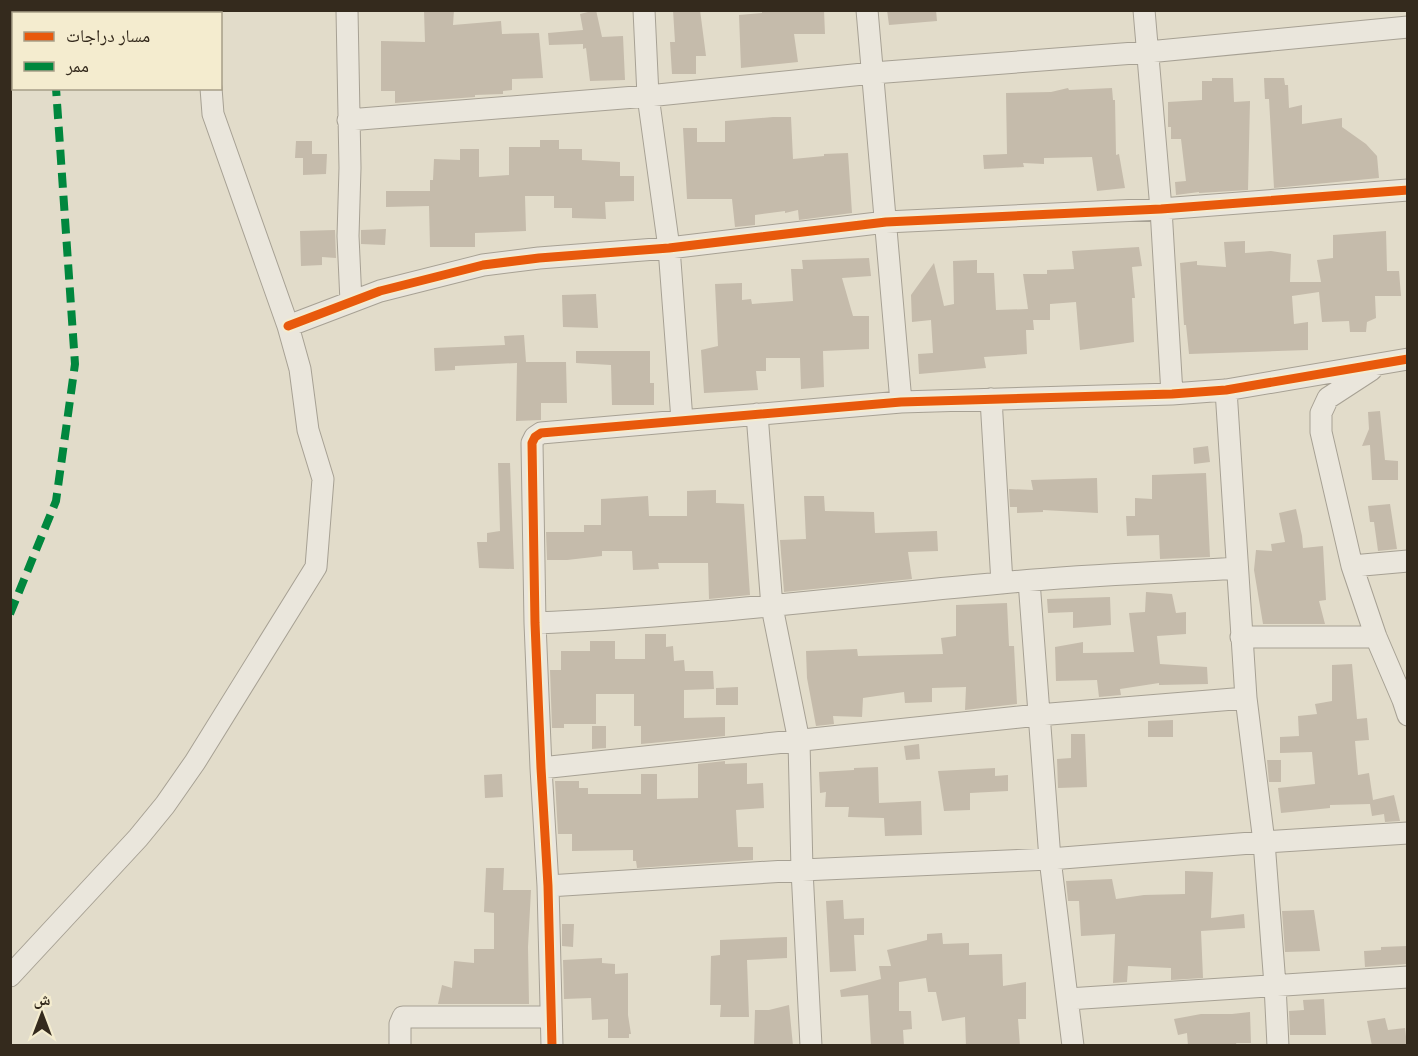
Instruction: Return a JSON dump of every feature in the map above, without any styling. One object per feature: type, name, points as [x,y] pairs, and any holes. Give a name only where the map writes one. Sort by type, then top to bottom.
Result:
[{"type":"street","points":[[347,10],[350,168],[348,236],[351,302]]},
{"type":"street","points":[[644,10],[648,96],[669,248],[682,420]]},
{"type":"street","points":[[867,10],[901,402]]},
{"type":"street","points":[[1144,10],[1161,209],[1172,394]]},
{"type":"street","points":[[348,120],[648,96],[1407,27]]},
{"type":"street","points":[[10,976],[138,838],[165,805],[207,743],[316,567],[323,479],[308,430],[300,369],[288,326],[213,114],[211,90]]},
{"type":"street","points":[[288,326],[380,291],[483,265],[538,258],[669,248],[886,222],[1161,209],[1407,190]]},
{"type":"street","points":[[552,1046],[548,886],[535,623],[532,444],[541,433],[901,402],[1172,394],[1226,390],[1407,359]]},
{"type":"street","points":[[1379,365],[1328,398],[1321,413],[1321,432],[1352,566],[1376,637],[1406,705]]},
{"type":"street","points":[[1226,390],[1241,637],[1246,698],[1264,842],[1278,1046]]},
{"type":"street","points":[[991,399],[1002,583]]},
{"type":"street","points":[[757,414],[772,607],[799,741],[802,870],[811,1046]]},
{"type":"street","points":[[1352,566],[1407,561]]},
{"type":"street","points":[[535,623],[595,621],[772,607],[1002,583],[1237,568]]},
{"type":"street","points":[[1029,581],[1050,859],[1072,1046]]},
{"type":"street","points":[[1241,637],[1376,637]]},
{"type":"street","points":[[541,768],[1038,715],[1246,698]]},
{"type":"street","points":[[548,886],[802,870],[1050,859],[1407,833]]},
{"type":"street","points":[[1068,999],[1407,977]]},
{"type":"street","points":[[400,1046],[400,1024],[403,1017],[551,1017]]},
{"type":"building","points":[[424,10],[454,10],[453,25],[501,21],[502,34],[539,33],[543,78],[512,79],[512,90],[503,91],[503,94],[395,103],[395,91],[381,91],[381,41],[425,42]]},
{"type":"building","points":[[596,10],[602,37],[623,36],[625,80],[590,81],[586,48],[583,49],[583,44],[549,45],[548,33],[583,30],[580,14]]},
{"type":"building","points":[[673,10],[700,10],[706,56],[696,56],[696,74],[672,74],[670,42],[675,42]]},
{"type":"building","points":[[762,10],[824,10],[825,34],[794,34],[798,62],[741,68],[739,15],[762,13]]},
{"type":"building","points":[[887,10],[936,10],[937,21],[889,25]]},
{"type":"building","points":[[1212,78],[1233,78],[1234,102],[1250,101],[1248,190],[1176,195],[1175,182],[1186,181],[1181,139],[1171,139],[1171,127],[1168,127],[1168,102],[1202,100],[1202,81],[1212,81]]},
{"type":"building","points":[[1264,78],[1284,78],[1285,85],[1288,85],[1289,108],[1302,105],[1302,124],[1342,118],[1342,127],[1366,144],[1377,156],[1379,178],[1274,188],[1269,99],[1265,99]]},
{"type":"building","points":[[1068,88],[1069,90],[1112,88],[1113,100],[1115,100],[1116,155],[1119,154],[1125,188],[1097,191],[1092,157],[1044,158],[1044,164],[1023,163],[1024,167],[984,169],[983,155],[1007,154],[1006,93],[1051,92]]},
{"type":"building","points":[[791,117],[793,159],[848,153],[852,213],[799,220],[798,210],[785,213],[785,211],[755,215],[755,225],[735,227],[732,199],[687,199],[683,128],[697,128],[697,142],[725,142],[725,121]]},
{"type":"building","points":[[540,140],[559,140],[559,149],[582,149],[582,160],[620,162],[620,176],[634,176],[634,201],[605,202],[606,219],[572,218],[572,208],[554,208],[554,196],[525,196],[526,231],[475,233],[475,247],[430,247],[429,206],[386,207],[386,191],[430,191],[434,159],[460,160],[460,149],[479,149],[479,177],[509,175],[509,147],[540,147]]},
{"type":"building","points":[[296,141],[312,141],[312,154],[327,154],[326,174],[303,175],[303,158],[295,158]]},
{"type":"building","points":[[386,229],[385,245],[361,244],[361,230]]},
{"type":"building","points":[[335,230],[336,258],[322,257],[322,265],[301,266],[300,231]]},
{"type":"building","points":[[1386,231],[1387,271],[1399,271],[1401,296],[1375,296],[1376,318],[1367,322],[1366,332],[1350,332],[1349,321],[1322,322],[1319,292],[1292,296],[1294,324],[1308,322],[1308,350],[1189,354],[1186,325],[1184,325],[1180,263],[1197,261],[1197,265],[1226,267],[1224,242],[1245,241],[1245,253],[1271,251],[1291,254],[1290,282],[1321,282],[1317,260],[1333,258],[1333,235]]},
{"type":"building","points":[[1139,247],[1142,266],[1132,267],[1135,298],[1132,298],[1134,342],[1080,350],[1076,302],[1050,304],[1050,320],[1033,320],[1034,330],[1026,330],[1027,354],[984,357],[986,368],[919,374],[918,354],[933,353],[931,320],[912,322],[911,295],[934,263],[944,306],[954,304],[953,261],[977,260],[977,273],[994,273],[996,310],[1028,309],[1023,274],[1047,274],[1047,270],[1074,269],[1072,251]]},
{"type":"building","points":[[869,258],[871,276],[842,278],[853,316],[869,316],[869,349],[823,351],[824,387],[801,389],[800,358],[766,358],[766,371],[756,371],[758,390],[704,393],[701,350],[718,346],[715,284],[742,283],[742,300],[751,299],[752,304],[793,301],[791,269],[803,269],[802,260]]},
{"type":"building","points":[[596,294],[598,328],[563,327],[562,295]]},
{"type":"building","points":[[524,335],[526,362],[566,362],[567,403],[541,403],[541,420],[516,421],[517,363],[455,366],[455,370],[435,371],[434,348],[505,345],[504,336]]},
{"type":"building","points":[[576,351],[650,351],[650,383],[654,383],[654,405],[612,405],[611,365],[576,363]]},
{"type":"building","points":[[1380,411],[1385,460],[1398,461],[1398,480],[1372,480],[1370,445],[1362,446],[1369,429],[1368,412]]},
{"type":"building","points":[[1208,446],[1210,462],[1194,464],[1193,448]]},
{"type":"building","points":[[498,463],[510,463],[514,569],[479,568],[477,542],[487,542],[487,533],[500,531]]},
{"type":"building","points":[[1206,473],[1210,557],[1160,559],[1159,535],[1127,536],[1126,516],[1135,516],[1135,498],[1152,499],[1152,475]]},
{"type":"building","points":[[1097,478],[1098,513],[1043,510],[1043,512],[1017,513],[1017,507],[1010,507],[1009,489],[1033,490],[1031,480]]},
{"type":"building","points":[[716,490],[716,503],[744,504],[750,595],[709,599],[708,563],[658,563],[659,569],[633,570],[632,551],[602,551],[602,556],[547,560],[546,532],[584,532],[584,525],[601,525],[601,499],[648,496],[649,516],[687,516],[687,491]]},
{"type":"building","points":[[804,496],[824,496],[825,511],[874,512],[875,533],[937,531],[938,551],[908,552],[912,579],[784,592],[780,540],[806,539]]},
{"type":"building","points":[[1390,504],[1397,549],[1378,551],[1374,522],[1370,522],[1368,506]]},
{"type":"building","points":[[1296,509],[1303,548],[1323,546],[1326,600],[1319,601],[1325,624],[1263,624],[1254,570],[1256,550],[1272,551],[1271,544],[1285,542],[1279,513]]},
{"type":"building","points":[[1146,592],[1172,594],[1176,613],[1186,612],[1186,634],[1157,636],[1160,664],[1207,667],[1208,684],[1159,685],[1159,683],[1120,689],[1121,695],[1099,697],[1097,680],[1056,681],[1055,647],[1083,642],[1083,653],[1134,652],[1129,613],[1145,612]]},
{"type":"building","points":[[1110,597],[1111,625],[1073,628],[1073,612],[1048,613],[1047,599]]},
{"type":"building","points":[[1007,603],[1009,646],[1014,646],[1017,704],[965,710],[966,687],[932,688],[932,702],[905,703],[904,692],[863,698],[862,717],[833,716],[834,724],[816,726],[807,678],[806,651],[857,649],[858,656],[943,654],[941,638],[956,636],[956,605]]},
{"type":"building","points":[[645,634],[666,634],[666,647],[673,646],[674,661],[684,660],[685,671],[713,671],[714,689],[684,690],[684,718],[725,717],[725,736],[641,744],[641,726],[634,726],[634,694],[596,694],[596,724],[564,724],[564,728],[552,728],[550,670],[561,670],[561,651],[590,651],[590,641],[615,641],[615,659],[645,659]]},
{"type":"building","points":[[1352,664],[1357,719],[1367,718],[1369,740],[1355,741],[1358,775],[1369,773],[1373,800],[1394,795],[1400,821],[1385,822],[1384,814],[1372,816],[1370,804],[1330,805],[1330,808],[1281,813],[1278,788],[1315,784],[1312,752],[1280,753],[1280,737],[1299,736],[1298,716],[1317,714],[1315,704],[1332,701],[1332,665]]},
{"type":"building","points":[[738,687],[738,705],[716,705],[716,688]]},
{"type":"building","points":[[1173,720],[1173,737],[1148,737],[1148,721]]},
{"type":"building","points":[[592,726],[606,726],[606,748],[592,749]]},
{"type":"building","points":[[1071,734],[1085,734],[1087,787],[1058,788],[1057,759],[1071,758]]},
{"type":"building","points":[[919,744],[920,759],[906,760],[904,746]]},
{"type":"building","points":[[1267,760],[1281,760],[1281,782],[1269,782]]},
{"type":"building","points":[[725,761],[725,764],[747,763],[747,784],[763,783],[764,808],[736,810],[738,847],[753,847],[753,860],[637,868],[636,861],[633,861],[633,850],[572,851],[572,834],[558,834],[555,781],[579,781],[579,788],[588,788],[588,794],[641,794],[641,774],[657,774],[657,799],[698,798],[698,764]]},
{"type":"building","points":[[878,767],[879,803],[921,801],[922,835],[885,836],[884,818],[848,817],[849,807],[825,807],[826,792],[820,793],[819,772]]},
{"type":"building","points":[[995,768],[995,776],[1008,775],[1008,791],[970,793],[970,810],[944,811],[938,771]]},
{"type":"building","points":[[502,774],[503,797],[485,798],[484,775]]},
{"type":"building","points":[[486,868],[504,868],[503,890],[531,890],[528,947],[529,1004],[438,1004],[442,985],[452,988],[454,961],[474,963],[474,949],[494,949],[494,913],[484,912]]},
{"type":"building","points":[[1185,871],[1213,872],[1211,918],[1244,914],[1245,928],[1201,931],[1203,978],[1171,980],[1171,968],[1128,966],[1127,982],[1113,983],[1115,934],[1081,936],[1079,901],[1068,901],[1066,881],[1112,879],[1116,899],[1144,895],[1185,894]]},
{"type":"building","points":[[843,900],[844,919],[864,918],[864,935],[854,935],[856,971],[830,972],[826,901]]},
{"type":"building","points":[[1314,910],[1320,951],[1285,952],[1282,911]]},
{"type":"building","points":[[562,924],[574,924],[573,947],[562,946]]},
{"type":"building","points":[[942,933],[943,944],[969,943],[969,955],[1002,954],[1003,986],[1026,982],[1026,1019],[1018,1019],[1020,1046],[966,1046],[965,1017],[942,1021],[936,992],[928,992],[926,978],[899,982],[899,1011],[911,1011],[912,1029],[903,1030],[904,1046],[871,1046],[868,995],[841,997],[840,990],[881,979],[879,966],[891,966],[887,950],[927,940],[927,934]]},
{"type":"building","points":[[787,937],[787,958],[747,960],[749,1017],[720,1017],[721,1005],[710,1005],[711,956],[720,955],[720,940]]},
{"type":"building","points":[[1407,946],[1407,964],[1365,967],[1364,951],[1381,950],[1381,947]]},
{"type":"building","points":[[602,958],[602,963],[615,964],[615,974],[628,973],[628,1015],[631,1034],[629,1038],[608,1038],[608,1019],[592,1020],[591,998],[564,999],[563,960]]},
{"type":"building","points":[[1324,999],[1326,1035],[1290,1035],[1289,1011],[1304,1010],[1303,1000]]},
{"type":"building","points":[[789,1005],[793,1046],[754,1046],[755,1010],[769,1010]]},
{"type":"building","points":[[1250,1012],[1251,1043],[1236,1043],[1237,1046],[1188,1046],[1187,1033],[1178,1035],[1174,1019],[1201,1014]]},
{"type":"building","points":[[1385,1018],[1388,1030],[1405,1028],[1407,1046],[1372,1046],[1367,1021]]},
{"type":"marked path","points":[[10,614],[56,501],[75,364],[56,90]]},
{"type":"cycle path","points":[[288,326],[380,291],[483,265],[539,258],[669,248],[886,222],[1161,209],[1408,190]]},
{"type":"cycle path","points":[[552,1046],[548,886],[535,623],[532,443],[535,437],[541,433],[901,402],[1172,394],[1226,390],[1408,359]]}]
